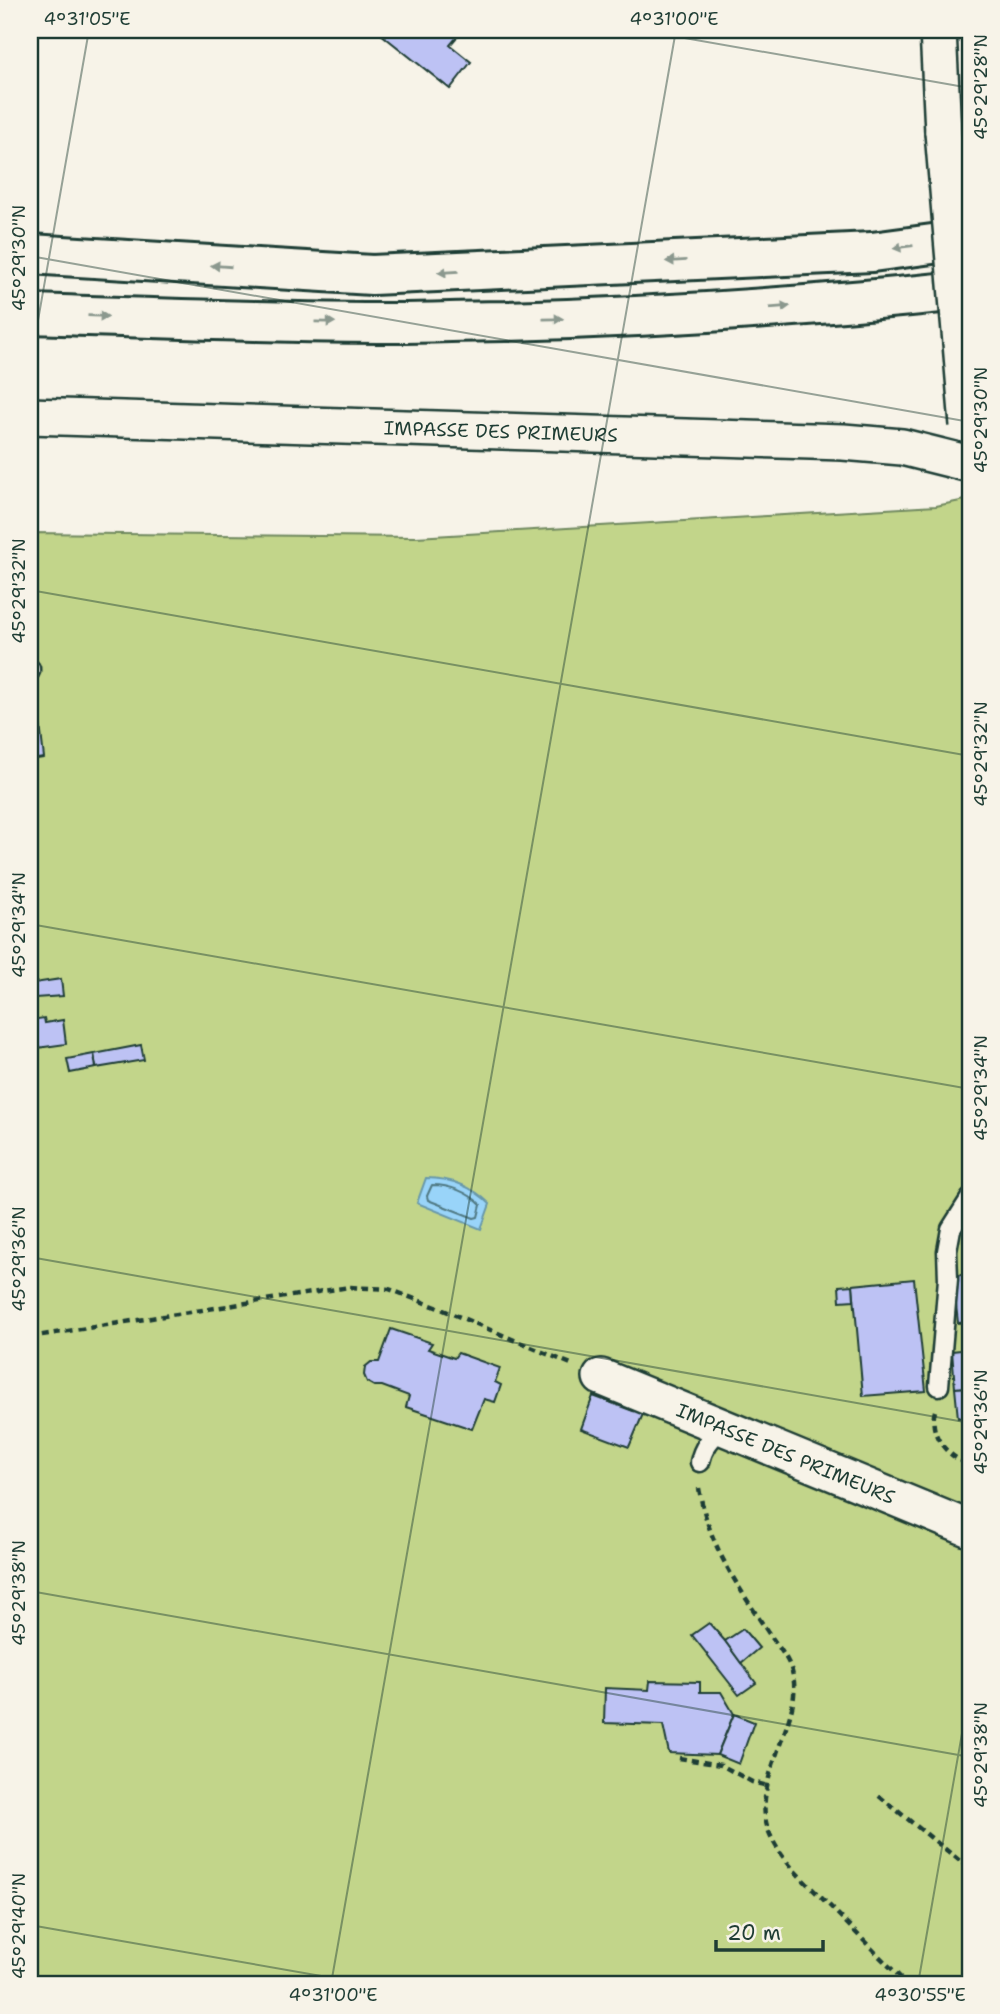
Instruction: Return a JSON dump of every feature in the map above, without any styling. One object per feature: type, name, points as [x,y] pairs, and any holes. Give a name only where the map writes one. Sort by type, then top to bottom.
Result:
[{"type":"highway","points":[[30,254],[372,275],[872,251],[970,239]]},
{"type":"highway","points":[[30,314],[370,323],[501,321],[721,312],[970,290]]},
{"type":"street","points":[[938,30],[943,132],[969,433]]},
{"type":"street","name":"IMPASSE DES PRIMEURS","points":[[30,416],[843,442],[902,447],[970,464]]},
{"type":"street","name":"IMPASSE DES PRIMEURS","points":[[601,1377],[970,1529]]},
{"type":"lane","points":[[939,1385],[948,1279],[947,1251],[951,1229],[970,1199]]},
{"type":"lane","points":[[700,1462],[702,1452],[710,1439],[722,1428]]},
{"type":"path","points":[[30,1337],[349,1287],[388,1289],[440,1308],[601,1377]]},
{"type":"path","points":[[939,1385],[932,1420],[936,1436],[945,1448],[962,1462],[970,1464]]},
{"type":"path","points":[[700,1462],[702,1505],[711,1534],[727,1571],[790,1665],[795,1685],[793,1706],[764,1803],[766,1824],[784,1858],[907,1984]]},
{"type":"path","points":[[679,1758],[721,1765],[752,1782],[768,1786]]},
{"type":"path","points":[[879,1796],[970,1869]]},
{"type":"green space","points":[[970,499],[970,1984],[30,1984],[30,533],[416,537],[936,506]]},
{"type":"water","points":[[426,1178],[461,1184],[490,1204],[481,1229],[417,1203]]},
{"type":"building","points":[[376,30],[463,30],[450,45],[471,62],[450,89]]},
{"type":"building","points":[[30,704],[34,724],[40,724],[44,758],[30,760]]},
{"type":"building","points":[[61,979],[63,996],[35,998],[34,983]]},
{"type":"building","points":[[44,1018],[45,1023],[63,1020],[66,1044],[30,1049],[30,1020]]},
{"type":"building","points":[[141,1045],[144,1060],[96,1068],[94,1054]]},
{"type":"building","points":[[94,1054],[96,1068],[70,1073],[67,1059]]},
{"type":"building","points":[[970,1274],[970,1322],[958,1323],[953,1276]]},
{"type":"building","points":[[914,1279],[926,1391],[863,1396],[853,1285]]},
{"type":"building","points":[[853,1285],[854,1300],[840,1301],[839,1286]]},
{"type":"building","points":[[391,1329],[432,1343],[428,1349],[454,1358],[458,1353],[500,1368],[495,1382],[501,1385],[495,1402],[484,1399],[472,1429],[406,1407],[409,1396],[367,1382],[365,1367],[371,1362],[379,1362]]},
{"type":"building","points":[[970,1349],[970,1387],[955,1388],[952,1351]]},
{"type":"building","points":[[970,1387],[970,1417],[958,1418],[955,1388]]},
{"type":"building","points":[[593,1396],[633,1411],[636,1403],[646,1407],[629,1447],[581,1429]]},
{"type":"building","points":[[709,1623],[756,1683],[739,1695],[692,1635]]},
{"type":"building","points":[[743,1629],[759,1648],[741,1663],[725,1641]]},
{"type":"building","points":[[650,1681],[700,1682],[700,1692],[721,1692],[734,1714],[717,1755],[669,1753],[663,1725],[604,1723],[605,1688],[649,1690]]},
{"type":"building","points":[[734,1714],[754,1722],[739,1764],[717,1755]]}]
